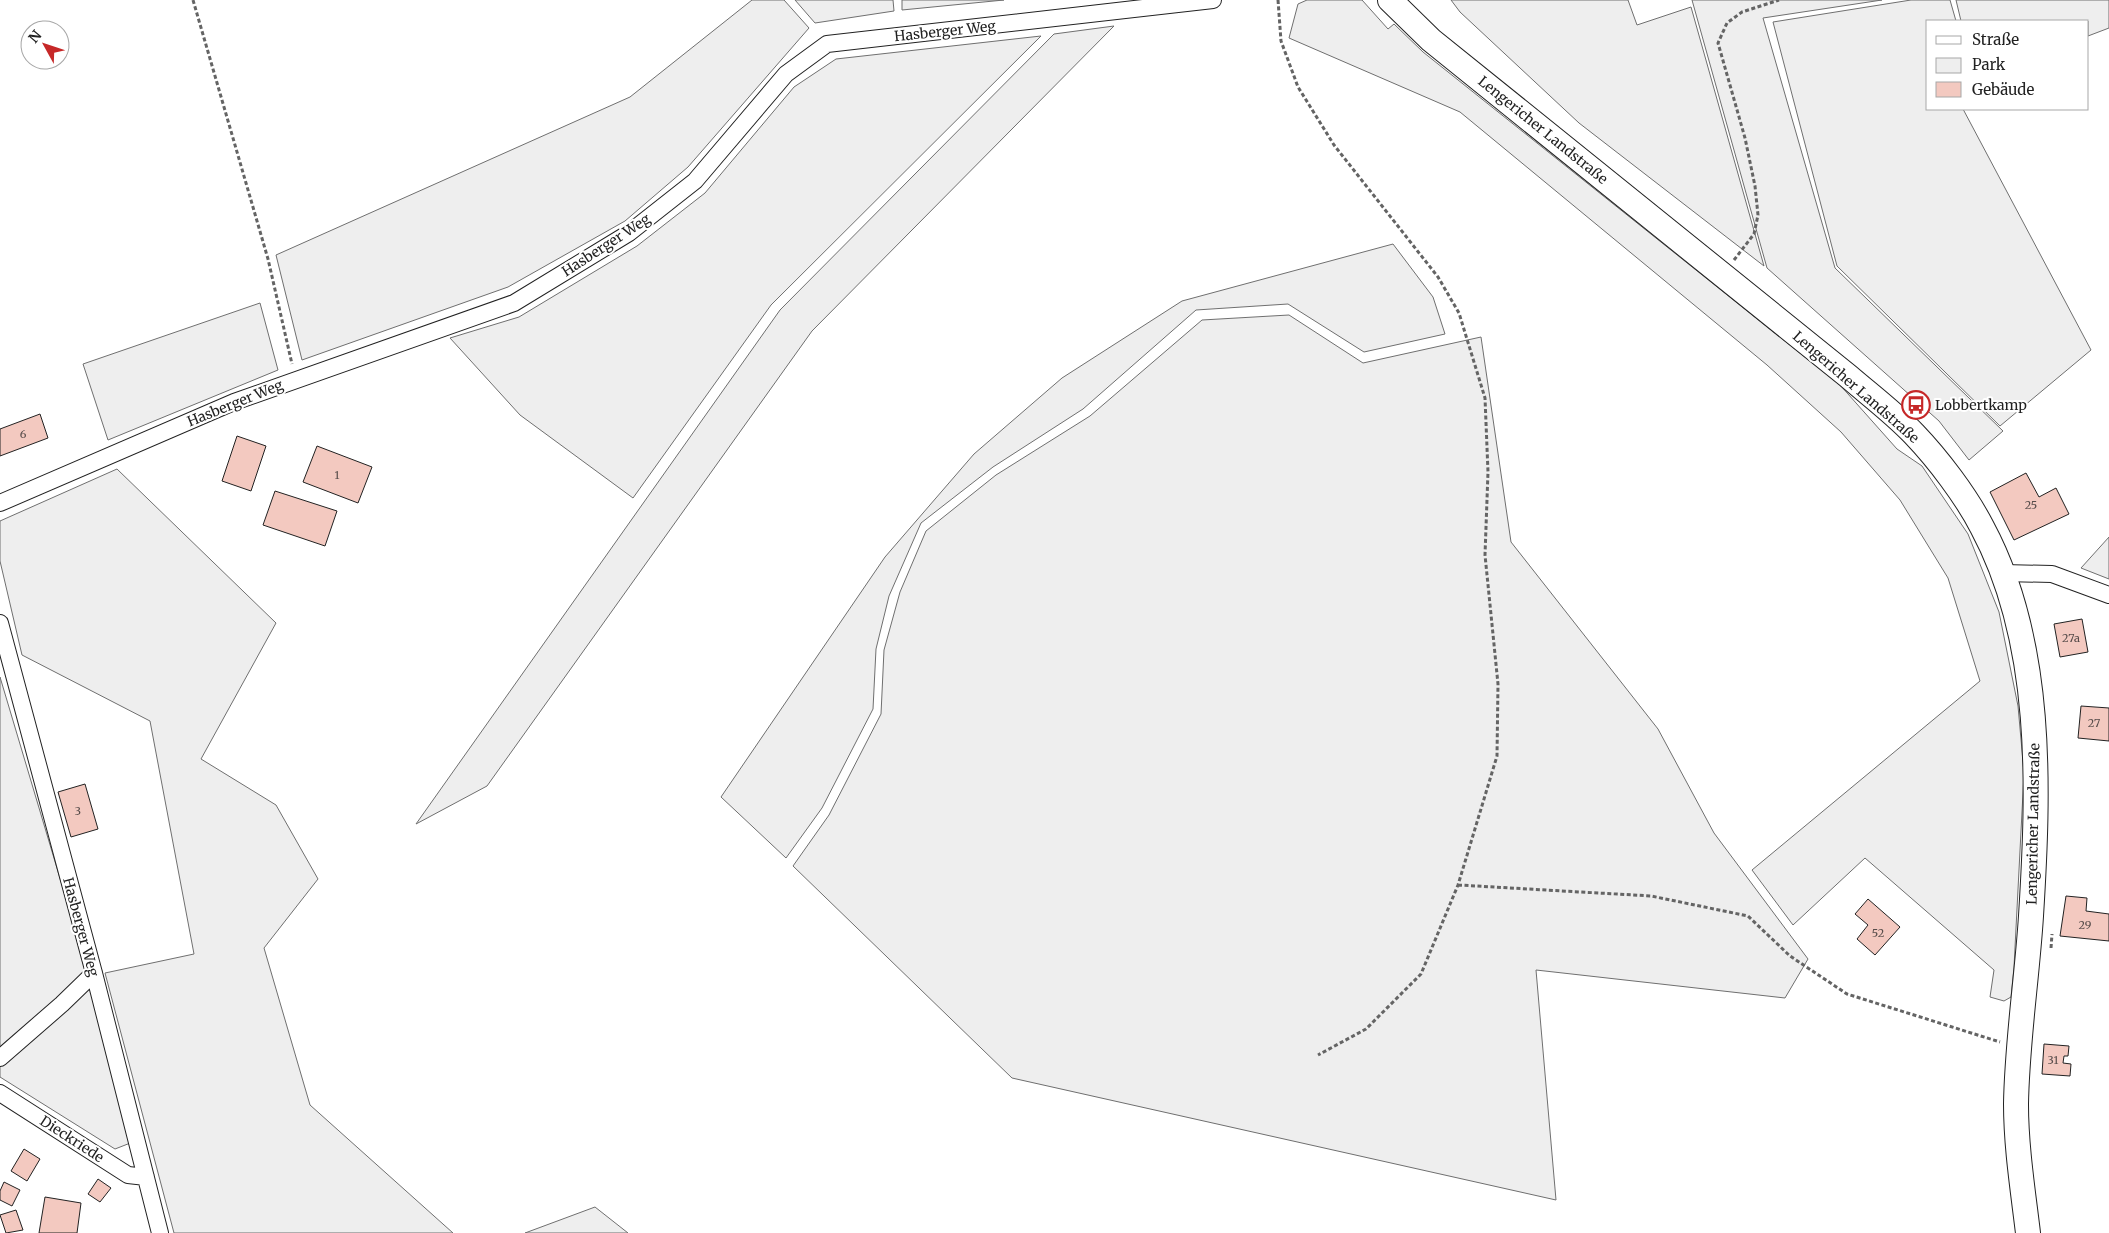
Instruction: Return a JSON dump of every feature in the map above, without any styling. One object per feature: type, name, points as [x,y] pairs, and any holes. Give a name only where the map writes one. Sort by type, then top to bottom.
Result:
[{"type":"main road","name":"Lengericher Landstraße","points":[[1390,0],[1438,46],[1848,376],[1901,422],[1914,434],[1946,472],[1982,526],[2003,573],[2017,618],[2031,696],[2036,777],[2031,916],[2019,1048],[2016,1106],[2028,1233]]},
{"type":"street","name":"Hasberger Weg","points":[[0,503],[234,402],[514,303],[629,233],[695,181],[786,74],[827,44],[1214,0]]},
{"type":"street","points":[[2003,573],[2052,574],[2109,596]]},
{"type":"street","name":"Hasberger Weg","points":[[0,623],[94,973],[160,1233]]},
{"type":"street","points":[[0,1058],[62,1004],[94,973]]},
{"type":"street","name":"Dieckriede","points":[[0,1093],[128,1175],[146,1177]]},
{"type":"path","points":[[193,0],[268,259],[295,380]]},
{"type":"path","points":[[1278,0],[1281,42],[1298,87],[1334,145],[1438,277],[1459,314],[1485,398],[1488,472],[1485,555],[1498,684],[1498,756],[1458,886],[1421,974],[1366,1029],[1318,1055]]},
{"type":"path","points":[[1726,255],[1734,261],[1748,244],[1754,234],[1758,215],[1755,186],[1745,138],[1718,43],[1727,23],[1742,12],[1778,0]]},
{"type":"path","points":[[1458,886],[1651,896],[1748,916],[1790,956],[1847,994],[2019,1048]]},
{"type":"path","points":[[2051,951],[2052,932]]},
{"type":"green space","points":[[752,0],[784,0],[809,28],[688,167],[625,221],[508,287],[302,360],[276,255],[630,97]]},
{"type":"green space","points":[[795,0],[893,0],[894,11],[815,23]]},
{"type":"green space","points":[[902,0],[1004,0],[902,10]]},
{"type":"green space","points":[[1307,0],[1362,0],[1388,29],[1394,24],[1423,52],[1840,385],[1897,449],[1922,466],[1968,534],[1999,612],[2018,706],[2024,773],[2011,997],[2004,1001],[1990,997],[1994,970],[1865,858],[1793,925],[1752,870],[1980,681],[1948,578],[1900,500],[1841,432],[1767,365],[1460,112],[1289,38],[1298,4]]},
{"type":"green space","points":[[1451,0],[1628,0],[1637,25],[1691,7],[1764,266],[1579,123],[1460,12]]},
{"type":"green space","points":[[1692,0],[1882,0],[1763,18],[1835,268],[2003,431],[1969,460],[1939,421],[1767,268]]},
{"type":"green space","points":[[1911,0],[1950,0],[1956,20],[1926,20],[1926,110],[1964,110],[2091,350],[2000,426],[1837,266],[1773,22]]},
{"type":"green space","points":[[1956,0],[2109,0],[2109,28],[2089,36],[2089,20],[1961,20]]},
{"type":"green space","points":[[1114,26],[812,331],[487,786],[416,824],[780,310],[1054,34]]},
{"type":"green space","points":[[1041,36],[771,305],[633,498],[520,415],[450,338],[519,317],[637,246],[705,193],[794,87],[836,59]]},
{"type":"green space","points":[[1393,244],[1433,297],[1445,334],[1364,352],[1288,304],[1196,310],[1083,409],[993,467],[921,523],[889,596],[876,649],[873,709],[822,808],[786,858],[721,797],[885,557],[974,454],[1062,378],[1182,301]]},
{"type":"green space","points":[[260,303],[278,370],[108,440],[83,364]]},
{"type":"green space","points":[[1289,315],[1363,363],[1481,337],[1511,542],[1658,729],[1714,833],[1808,959],[1785,998],[1536,970],[1556,1200],[1012,1078],[793,866],[829,815],[881,714],[884,650],[900,592],[926,531],[996,475],[1090,416],[1202,320]]},
{"type":"green space","points":[[117,469],[276,623],[201,759],[276,805],[318,879],[264,948],[310,1105],[453,1233],[174,1233],[105,973],[194,954],[150,721],[22,655],[0,561],[0,521]]},
{"type":"green space","points":[[2109,537],[2109,579],[2081,568]]},
{"type":"green space","points":[[0,677],[138,1140],[115,1149],[0,1077]]},
{"type":"green space","points":[[595,1207],[628,1233],[525,1233]]},
{"type":"building","points":[[40,414],[48,438],[0,456],[0,429]]},
{"type":"building","points":[[237,436],[266,446],[251,491],[222,481]]},
{"type":"building","points":[[317,446],[372,467],[358,503],[303,482]]},
{"type":"building","points":[[2026,473],[2039,497],[2056,488],[2069,514],[2014,540],[1990,492]]},
{"type":"building","points":[[275,491],[337,511],[325,546],[263,525]]},
{"type":"building","points":[[2082,619],[2088,652],[2060,657],[2054,624]]},
{"type":"building","points":[[2081,706],[2109,708],[2109,741],[2078,738]]},
{"type":"building","points":[[85,784],[98,829],[71,837],[58,792]]},
{"type":"building","points":[[2066,896],[2087,898],[2086,911],[2109,914],[2109,941],[2060,936]]},
{"type":"building","points":[[1868,899],[1900,927],[1875,955],[1857,939],[1868,925],[1855,914]]},
{"type":"building","points":[[2044,1044],[2069,1046],[2068,1056],[2064,1056],[2063,1063],[2071,1064],[2070,1076],[2042,1074]]},
{"type":"building","points":[[24,1149],[40,1159],[27,1181],[11,1171]]},
{"type":"building","points":[[98,1179],[111,1188],[100,1202],[88,1194]]},
{"type":"building","points":[[4,1182],[20,1190],[12,1206],[0,1200],[0,1191]]},
{"type":"building","points":[[45,1197],[81,1203],[77,1233],[39,1233]]},
{"type":"building","points":[[16,1210],[23,1230],[6,1233],[0,1215]]},
{"type":"place","name":"Lobbertkamp","points":[[1916,405]]}]
